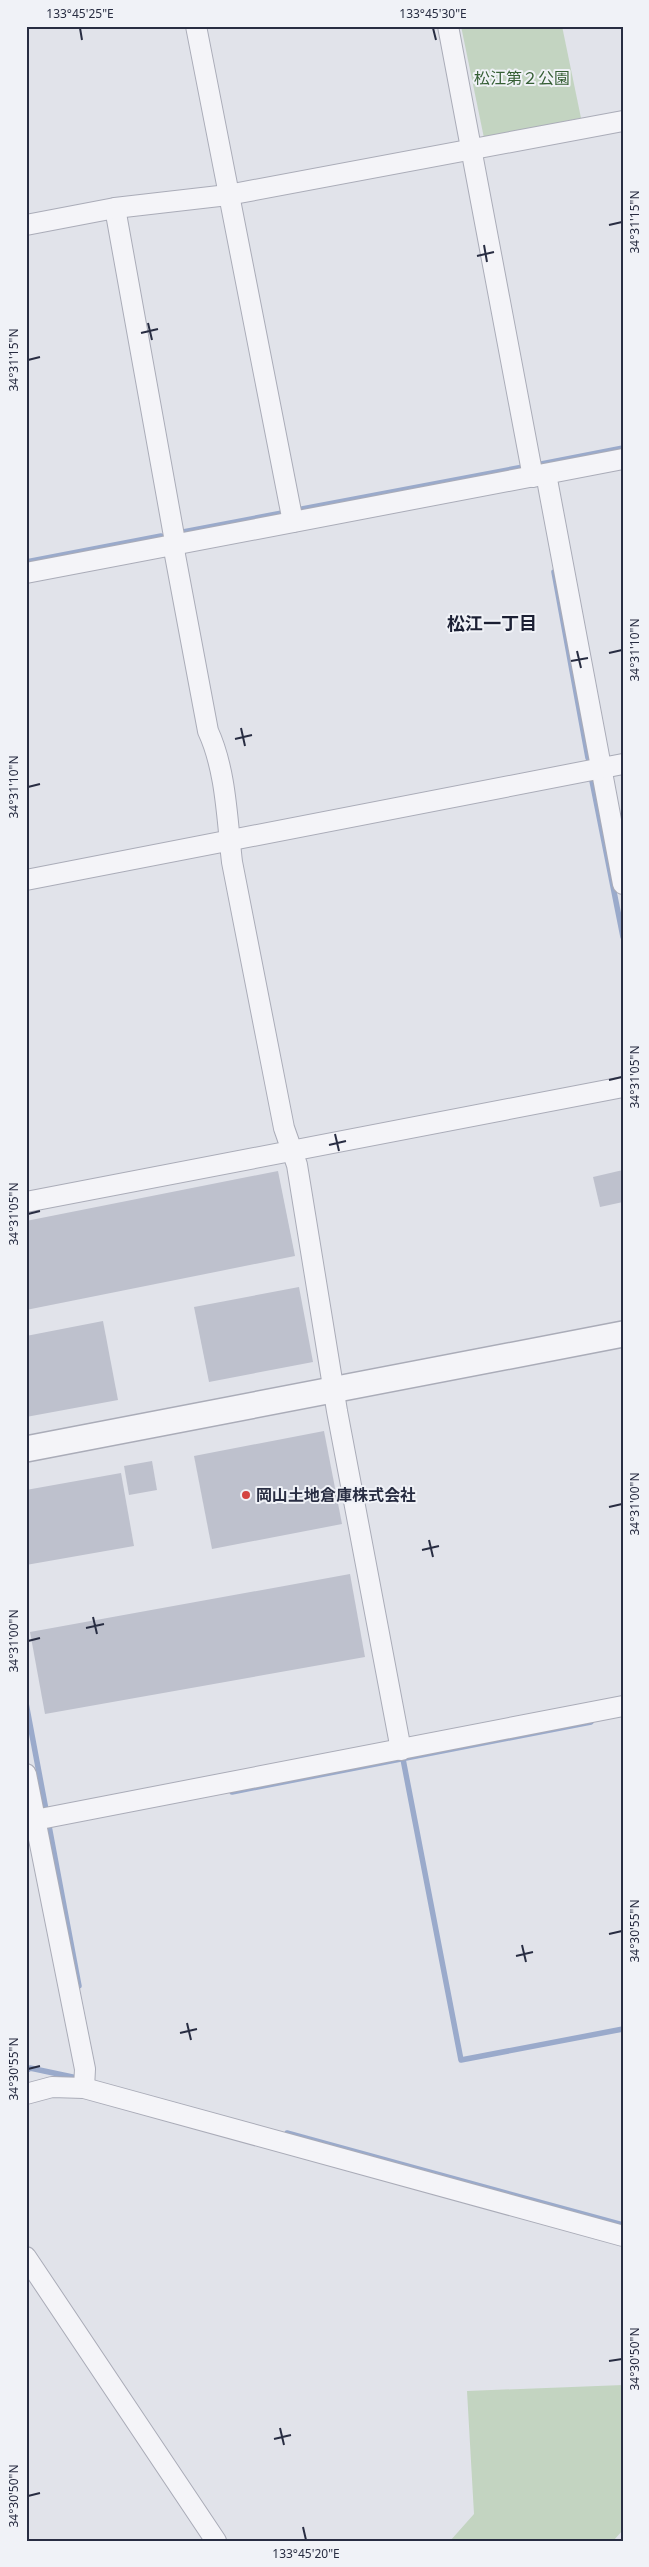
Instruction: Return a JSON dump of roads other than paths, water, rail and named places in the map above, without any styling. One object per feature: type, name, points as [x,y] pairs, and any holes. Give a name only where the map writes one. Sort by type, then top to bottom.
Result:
[{"type":"street","points":[[196,26],[293,522]]},
{"type":"street","points":[[448,26],[539,476],[602,768],[623,884]]},
{"type":"street","points":[[26,225],[115,208],[228,195],[623,121]]},
{"type":"street","points":[[115,208],[208,731],[214,744],[229,824],[229,840],[289,1144],[297,1165],[334,1390],[401,1750]]},
{"type":"street","points":[[26,573],[623,459]]},
{"type":"street","points":[[26,880],[623,764]]},
{"type":"street","points":[[26,1202],[289,1144],[623,1087]]},
{"type":"street","points":[[26,1449],[623,1334]]},
{"type":"street","points":[[41,1823],[623,1706]]},
{"type":"street","points":[[26,1774],[41,1823],[84,2080]]},
{"type":"street","points":[[26,2094],[84,2080],[623,2236]]},
{"type":"street","points":[[26,2257],[216,2541]]},
{"type":"waterway","points":[[536,465],[623,448]]},
{"type":"waterway","points":[[302,509],[523,467]]},
{"type":"waterway","points":[[183,532],[282,513]]},
{"type":"waterway","points":[[26,562],[161,536]]},
{"type":"waterway","points":[[554,572],[588,758]]},
{"type":"waterway","points":[[592,781],[623,937]]},
{"type":"waterway","points":[[26,1703],[79,1986]]},
{"type":"waterway","points":[[232,1792],[591,1722]]},
{"type":"waterway","points":[[403,1759],[461,2060],[623,2029]]},
{"type":"waterway","points":[[26,2071],[30,2068],[82,2079]]},
{"type":"waterway","points":[[287,2133],[623,2225]]},
{"type":"place","name":"岡山土地倉庫株式会社","points":[[246,1495]]},
{"type":"district","name":"松江一丁目","points":[[492,623]]},
{"type":"park label","name":"松江第２公園","points":[[522,78]]}]
